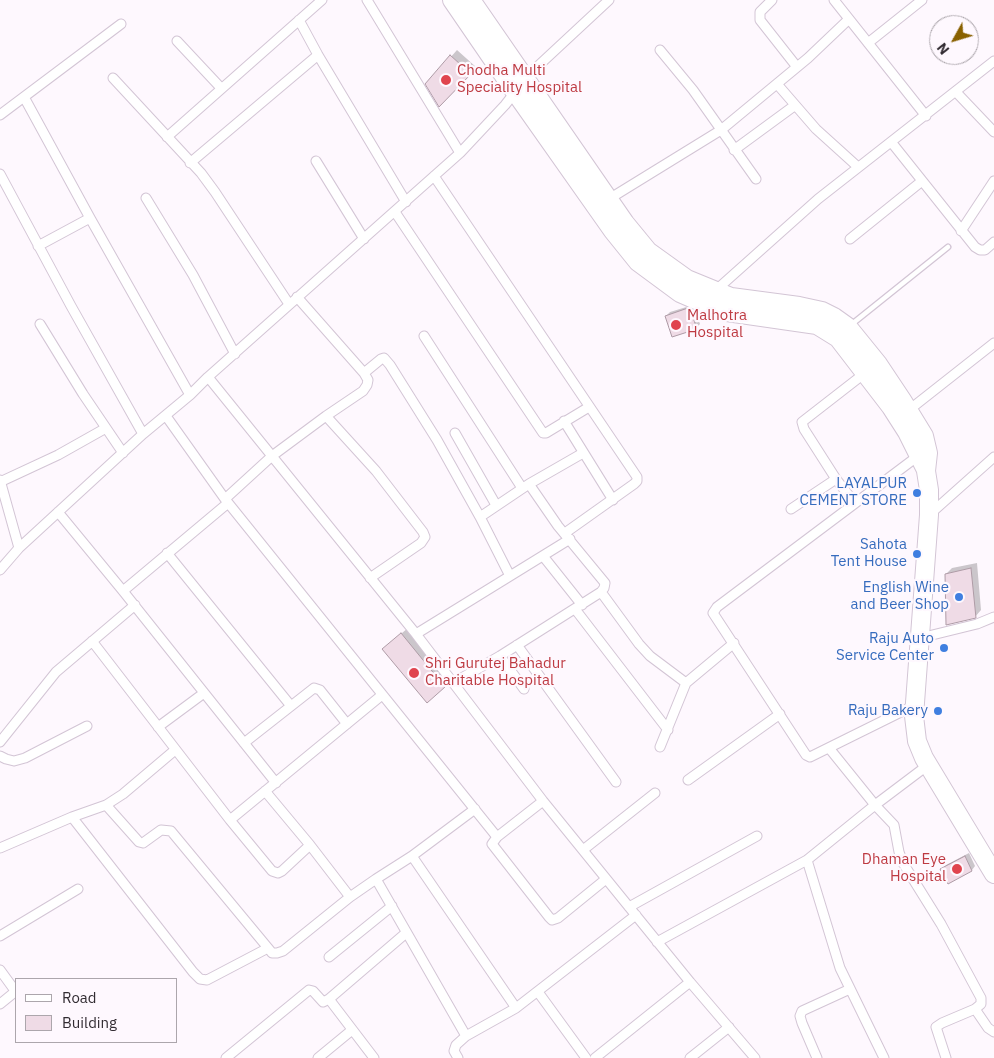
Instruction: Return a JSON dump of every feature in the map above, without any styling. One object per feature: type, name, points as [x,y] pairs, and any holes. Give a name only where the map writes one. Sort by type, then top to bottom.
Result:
[{"type":"highway","points":[[452,0],[648,251],[687,279],[714,291],[731,297],[822,311],[848,327],[878,364],[924,436],[928,453],[922,463]]},
{"type":"highway","points":[[471,0],[519,85],[612,232],[638,262],[680,293],[727,312],[817,325],[838,338],[892,407],[907,432],[922,463],[929,490],[929,515],[914,716],[917,741],[928,765],[994,874]]},
{"type":"street","points":[[167,137],[220,88],[322,0]]},
{"type":"street","points":[[367,0],[460,153]]},
{"type":"street","points":[[0,568],[19,548],[143,434],[190,395],[289,304],[460,153],[505,105],[519,85],[609,0]]},
{"type":"street","points":[[772,0],[760,12],[760,20],[797,67]]},
{"type":"street","points":[[834,0],[926,116]]},
{"type":"street","points":[[868,43],[922,0]]},
{"type":"street","points":[[299,20],[406,202]]},
{"type":"street","points":[[609,199],[720,130],[797,67],[849,20]]},
{"type":"street","points":[[0,115],[121,24]]},
{"type":"street","points":[[177,41],[220,88]]},
{"type":"street","points":[[660,50],[693,90],[756,179]]},
{"type":"street","points":[[190,163],[318,55]]},
{"type":"street","points":[[714,291],[818,199],[892,143],[994,61]]},
{"type":"street","points":[[113,78],[215,192],[289,304]]},
{"type":"street","points":[[777,84],[794,106],[823,137],[858,167]]},
{"type":"street","points":[[956,92],[994,132]]},
{"type":"street","points":[[24,97],[190,395]]},
{"type":"street","points":[[734,150],[794,106]]},
{"type":"street","points":[[892,143],[962,231],[980,250],[989,248],[994,242]]},
{"type":"street","points":[[316,160],[364,239]]},
{"type":"street","points":[[0,174],[143,434]]},
{"type":"street","points":[[416,634],[543,556],[637,481],[637,477],[434,176]]},
{"type":"street","points":[[850,239],[922,181]]},
{"type":"street","points":[[962,231],[994,182]]},
{"type":"street","points":[[146,198],[193,275],[235,354]]},
{"type":"street","points":[[395,212],[539,429],[546,433],[589,407]]},
{"type":"street","points":[[38,246],[90,218]]},
{"type":"street","points":[[123,590],[167,554],[226,501],[272,456],[363,391],[368,380],[364,373],[298,297]]},
{"type":"street","points":[[40,324],[123,453]]},
{"type":"street","points":[[424,336],[525,486],[605,583],[601,592],[500,656],[453,683]]},
{"type":"street","points":[[908,410],[994,343]]},
{"type":"street","points":[[364,373],[384,358],[390,365],[437,440],[480,516],[510,576]]},
{"type":"street","points":[[854,502],[836,479],[804,429],[802,422],[865,373]]},
{"type":"street","points":[[208,378],[416,634],[543,801],[657,942],[755,1058]]},
{"type":"street","points":[[166,416],[226,501],[497,837]]},
{"type":"street","points":[[326,416],[376,471],[425,537],[421,543],[370,578]]},
{"type":"street","points":[[564,421],[613,500]]},
{"type":"street","points":[[19,548],[0,481],[58,456],[106,428]]},
{"type":"street","points":[[455,433],[496,505]]},
{"type":"street","points":[[480,516],[525,486],[583,453]]},
{"type":"street","points":[[929,515],[994,457]]},
{"type":"street","points":[[915,705],[810,757],[806,755],[713,613],[714,609],[854,502],[922,463]]},
{"type":"street","points":[[791,509],[836,479]]},
{"type":"street","points":[[58,512],[123,590],[276,782]]},
{"type":"street","points":[[167,554],[291,706]]},
{"type":"street","points":[[543,556],[668,730]]},
{"type":"street","points":[[601,592],[644,650],[686,683]]},
{"type":"street","points":[[0,742],[56,672],[135,605]]},
{"type":"street","points":[[920,638],[976,624],[994,617]]},
{"type":"street","points":[[92,641],[230,820],[275,873],[282,871],[310,845]]},
{"type":"street","points":[[660,747],[686,683],[734,643]]},
{"type":"street","points":[[517,645],[616,782]]},
{"type":"street","points":[[500,656],[524,689]]},
{"type":"street","points":[[244,743],[312,689],[317,688],[347,724]]},
{"type":"street","points":[[158,727],[204,693]]},
{"type":"street","points":[[230,820],[382,695]]},
{"type":"street","points":[[688,780],[780,714]]},
{"type":"street","points":[[0,756],[14,761],[25,758],[87,726]]},
{"type":"street","points":[[829,748],[875,805],[894,825],[903,863],[941,924],[981,998],[981,1004],[942,1022],[936,1027],[946,1058]]},
{"type":"street","points":[[0,848],[72,817],[106,805],[123,794],[175,750]]},
{"type":"street","points":[[657,942],[807,860],[928,765]]},
{"type":"street","points":[[265,791],[350,897]]},
{"type":"street","points":[[583,850],[655,793]]},
{"type":"street","points":[[543,801],[497,837],[492,844],[552,920],[558,918],[606,879]]},
{"type":"street","points":[[106,805],[139,842],[143,843],[161,830],[171,831],[272,953],[283,951],[350,897],[412,856],[475,810]]},
{"type":"street","points":[[72,817],[187,965],[200,979],[206,980],[268,948]]},
{"type":"street","points":[[629,907],[757,836]]},
{"type":"street","points":[[412,856],[516,1008]]},
{"type":"street","points":[[807,860],[840,968],[884,1058]]},
{"type":"street","points":[[376,879],[466,1036]]},
{"type":"street","points":[[0,936],[78,889]]},
{"type":"street","points":[[329,957],[392,906]]},
{"type":"street","points":[[458,1058],[454,1051],[456,1045],[466,1036],[516,1008],[636,915]]},
{"type":"street","points":[[226,1058],[309,990],[314,991],[323,1002],[329,999],[406,933]]},
{"type":"street","points":[[0,970],[15,991]]},
{"type":"street","points":[[595,1058],[690,982]]},
{"type":"street","points":[[817,1058],[802,1023],[800,1016],[802,1011],[850,989]]},
{"type":"street","points":[[538,992],[586,1058]]},
{"type":"street","points":[[0,1004],[15,993]]},
{"type":"street","points":[[329,999],[374,1058]]},
{"type":"street","points":[[974,1008],[988,1028],[994,1032]]},
{"type":"street","points":[[690,1058],[729,1027]]},
{"type":"street","points":[[318,1058],[352,1030]]},
{"type":"lane","points":[[848,327],[948,246]]},
{"type":"building","points":[[450,55],[471,74],[439,107],[425,84]]},
{"type":"building","points":[[688,308],[697,329],[672,337],[665,316]]},
{"type":"building","name":"English Wine and Beer Shop","points":[[971,568],[976,618],[946,625],[945,574]]},
{"type":"building","points":[[401,633],[445,687],[427,703],[382,649]]},
{"type":"building","points":[[965,856],[972,871],[948,884],[940,869]]},
{"type":"place","name":"Chodha Multi Speciality Hospital","points":[[446,80]]},
{"type":"place","name":"Malhotra Hospital","points":[[676,325]]},
{"type":"place","name":"LAYALPUR CEMENT STORE","points":[[917,493]]},
{"type":"place","name":"Sahota Tent House","points":[[917,554]]},
{"type":"place","name":"English Wine and Beer Shop","points":[[959,597]]},
{"type":"place","name":"Raju Auto Service Center","points":[[944,648]]},
{"type":"place","name":"Shri Gurutej Bahadur Charitable Hospital","points":[[414,673]]},
{"type":"place","name":"Raju Bakery","points":[[938,711]]},
{"type":"place","name":"Dhaman Eye Hospital","points":[[957,869]]}]
